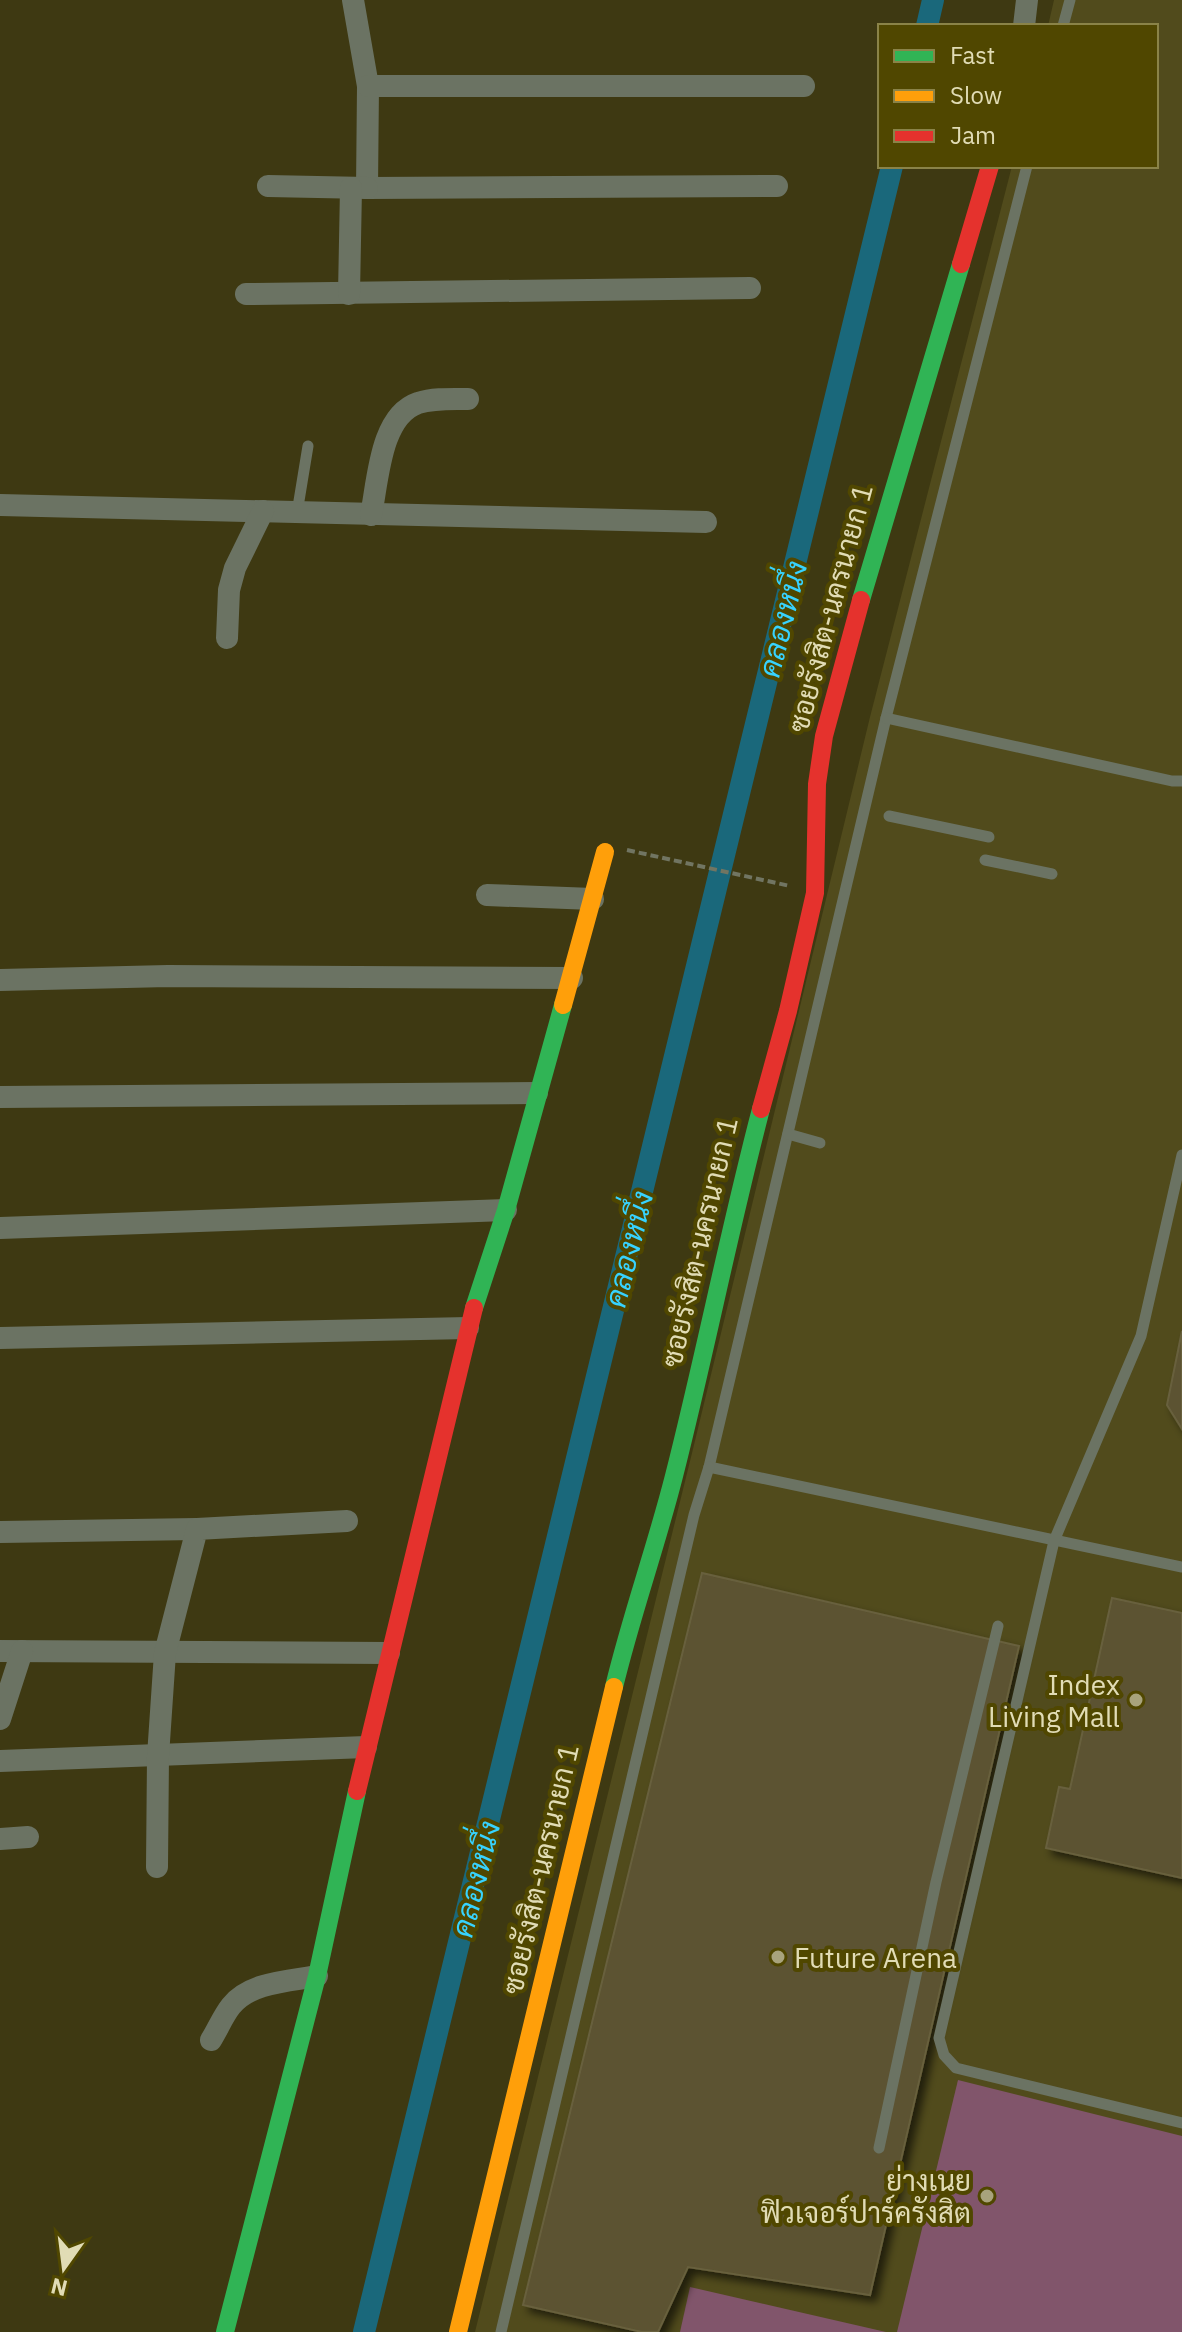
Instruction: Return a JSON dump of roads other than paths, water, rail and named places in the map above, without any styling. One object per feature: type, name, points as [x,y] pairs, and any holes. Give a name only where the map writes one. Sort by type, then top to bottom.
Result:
[{"type":"street","points":[[1024,24],[1027,0]]},
{"type":"street","points":[[349,294],[368,86],[355,1]]},
{"type":"street","points":[[368,86],[804,86]]},
{"type":"street","name":"ซอยรังสิต-นครนายก 1","points":[[458,2332],[619,1666],[673,1480],[735,1207],[788,1011],[815,893],[817,784],[824,736],[875,551],[989,168]]},
{"type":"street","points":[[268,186],[777,186]]},
{"type":"street","points":[[246,294],[750,288]]},
{"type":"street","points":[[371,515],[388,434],[398,415],[415,404],[434,399],[468,399]]},
{"type":"street","points":[[0,505],[706,522]]},
{"type":"street","points":[[227,638],[232,579],[263,511]]},
{"type":"street","points":[[225,2332],[317,1976],[366,1747],[468,1328],[506,1210],[605,852]]},
{"type":"street","points":[[487,895],[593,899]]},
{"type":"street","points":[[0,980],[168,976],[572,978]]},
{"type":"street","points":[[0,1097],[537,1093]]},
{"type":"street","points":[[0,1228],[506,1210]]},
{"type":"street","points":[[0,1338],[468,1328]]},
{"type":"street","points":[[0,1532],[197,1529],[347,1521]]},
{"type":"street","points":[[157,1867],[158,1756],[165,1653],[197,1529]]},
{"type":"street","points":[[0,1719],[11,1651],[389,1653]]},
{"type":"street","points":[[0,1761],[59,1756],[158,1756],[366,1747]]},
{"type":"street","points":[[0,1839],[28,1837]]},
{"type":"street","points":[[211,2040],[233,2003],[250,1992],[264,1986],[317,1976]]},
{"type":"lane","points":[[1064,24],[1070,0]]},
{"type":"lane","points":[[501,2332],[886,718],[1026,168]]},
{"type":"lane","points":[[297,513],[308,446]]},
{"type":"lane","points":[[886,718],[1182,781]]},
{"type":"lane","points":[[889,816],[989,837]]},
{"type":"lane","points":[[985,860],[1052,874]]},
{"type":"lane","points":[[788,1134],[820,1143]]},
{"type":"lane","points":[[1182,1155],[1141,1336],[1054,1541],[939,2038],[944,2055],[956,2068],[1182,2123]]},
{"type":"lane","points":[[709,1467],[1182,1567]]},
{"type":"lane","points":[[879,2148],[936,1882],[998,1626]]},
{"type":"waterway","name":"คลองหนึ่ง","points":[[927,24],[933,0]]},
{"type":"waterway","name":"คลองหนึ่ง","points":[[364,2332],[892,168]]},
{"type":"place","name":"Index Living Mall","points":[[1136,1700]]},
{"type":"place","name":"Future Arena","points":[[778,1957]]},
{"type":"place","name":"ย่างเนย ฟิวเจอร์ปาร์ครังสิต","points":[[987,2196]]}]
